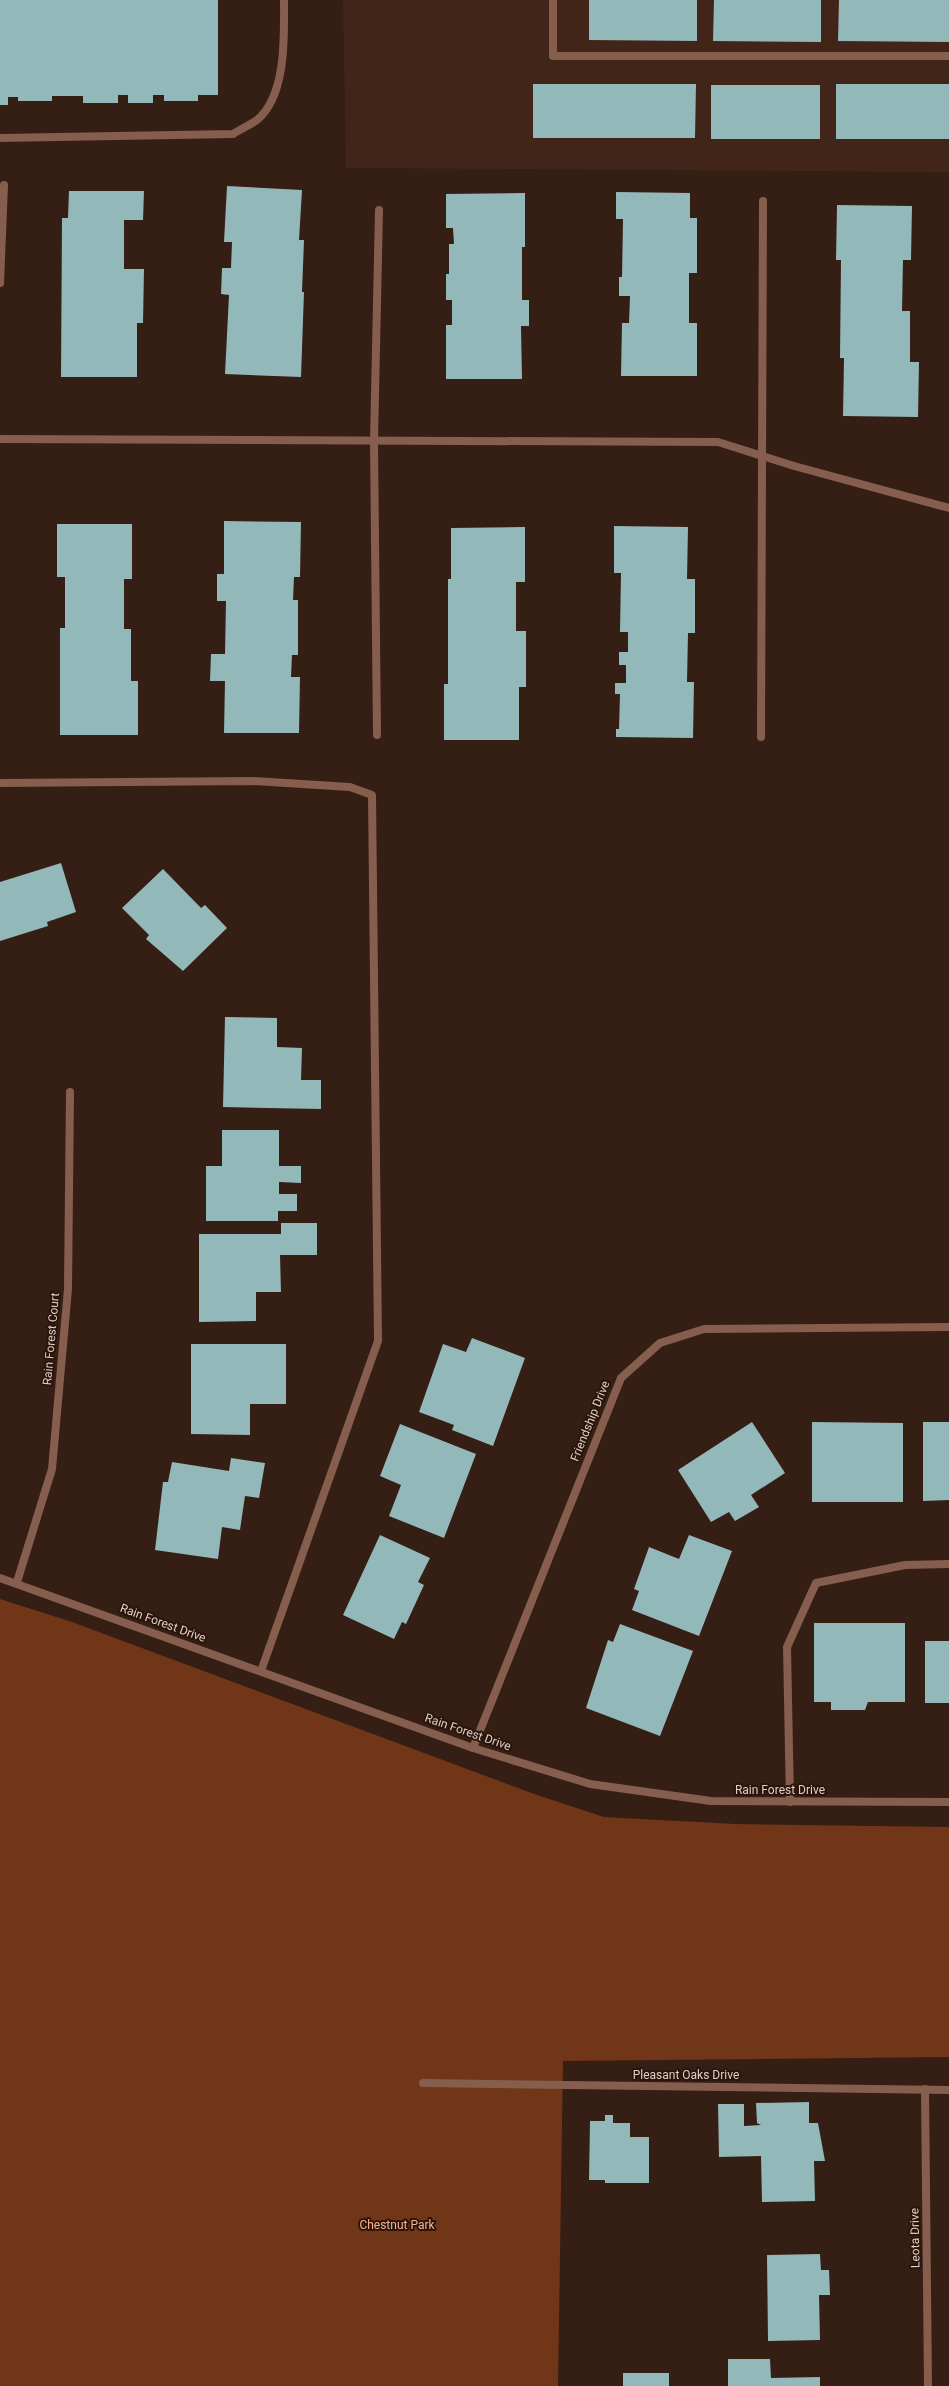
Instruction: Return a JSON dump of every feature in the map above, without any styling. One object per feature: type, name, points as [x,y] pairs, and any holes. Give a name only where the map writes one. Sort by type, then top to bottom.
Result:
[{"type":"street","points":[[0,138],[233,134],[258,119],[275,95],[284,48],[284,0]]},
{"type":"street","points":[[553,0],[553,56],[949,56]]},
{"type":"street","points":[[0,283],[4,185]]},
{"type":"street","points":[[761,737],[763,201]]},
{"type":"street","points":[[377,735],[374,441],[379,210]]},
{"type":"street","points":[[0,439],[718,442],[763,457],[949,508]]},
{"type":"street","points":[[0,783],[253,781],[350,787],[372,794],[378,1341],[261,1671]]},
{"type":"street","name":"Rain Forest Court","points":[[17,1582],[52,1469],[68,1289],[70,1092]]},
{"type":"street","name":"Friendship Drive","points":[[473,1748],[621,1378],[626,1373],[660,1343],[704,1329],[949,1327]]},
{"type":"street","points":[[790,1802],[787,1647],[816,1583],[904,1565],[949,1564]]},
{"type":"street","name":"Rain Forest Drive","points":[[0,1578],[17,1582],[473,1748],[590,1784],[711,1801],[949,1802]]},
{"type":"street","name":"Pleasant Oaks Drive","points":[[423,2083],[949,2090]]},
{"type":"street","name":"Leota Drive","points":[[925,2089],[928,2386]]},
{"type":"shaded area","points":[[343,0],[949,0],[949,172],[346,168]]},
{"type":"green space","name":"Chestnut Park","points":[[0,1599],[72,1622],[537,1795],[604,1817],[735,1824],[949,1827],[949,2057],[563,2061],[558,2386],[0,2386]]},
{"type":"building","points":[[0,0],[218,0],[218,95],[198,95],[198,101],[164,101],[164,95],[153,95],[153,103],[128,103],[128,95],[118,95],[118,103],[83,103],[83,96],[52,96],[52,101],[18,101],[18,97],[8,97],[8,105],[0,105]]},
{"type":"building","points":[[589,0],[697,0],[697,41],[589,40]]},
{"type":"building","points":[[714,0],[821,0],[821,42],[713,41]]},
{"type":"building","points":[[839,0],[949,0],[949,42],[838,41]]},
{"type":"building","points":[[533,84],[696,84],[695,138],[533,138]]},
{"type":"building","points":[[836,84],[949,84],[949,139],[836,139]]},
{"type":"building","points":[[711,85],[820,85],[820,139],[711,139]]},
{"type":"building","points":[[227,186],[302,190],[299,240],[304,240],[301,377],[225,374],[229,295],[221,294],[222,268],[231,268],[232,242],[224,242]]},
{"type":"building","points":[[69,191],[144,191],[143,220],[124,220],[124,269],[144,269],[143,323],[137,323],[137,377],[61,377],[62,218],[68,218]]},
{"type":"building","points":[[616,192],[690,193],[690,218],[697,218],[697,273],[689,273],[689,323],[697,323],[697,376],[621,376],[622,323],[629,323],[630,296],[619,296],[619,277],[622,277],[623,219],[616,219]]},
{"type":"building","points":[[525,193],[525,247],[522,247],[522,300],[529,300],[529,326],[521,326],[522,379],[446,379],[446,325],[452,325],[452,300],[446,300],[446,274],[449,274],[449,244],[454,244],[453,228],[446,228],[446,194]]},
{"type":"building","points":[[837,205],[912,206],[911,260],[903,260],[902,311],[910,311],[910,362],[919,362],[918,417],[843,416],[844,358],[840,358],[841,260],[836,260]]},
{"type":"building","points":[[224,521],[301,522],[300,577],[294,577],[293,600],[298,600],[298,655],[292,655],[291,677],[300,677],[299,733],[224,733],[225,681],[210,681],[211,654],[225,654],[226,601],[217,601],[217,574],[224,574]]},
{"type":"building","points":[[57,524],[132,524],[132,579],[124,579],[124,629],[131,629],[131,681],[138,681],[138,735],[60,735],[60,628],[65,628],[65,577],[57,577]]},
{"type":"building","points":[[614,526],[688,527],[687,579],[695,579],[695,633],[688,633],[687,682],[694,682],[693,738],[616,737],[616,729],[619,729],[620,694],[615,694],[615,683],[626,683],[626,665],[619,665],[619,652],[628,652],[628,632],[620,632],[621,573],[614,573]]},
{"type":"building","points":[[525,527],[525,582],[516,582],[516,631],[526,631],[526,687],[519,687],[519,740],[444,740],[444,684],[448,684],[448,579],[451,579],[451,528]]},
{"type":"building","points":[[61,863],[76,912],[47,922],[48,926],[0,941],[0,882]]},
{"type":"building","points":[[163,869],[201,908],[205,905],[227,928],[183,971],[146,939],[149,935],[122,908]]},
{"type":"building","points":[[225,1017],[277,1018],[277,1047],[302,1048],[301,1080],[321,1080],[321,1109],[223,1107]]},
{"type":"building","points":[[222,1130],[279,1130],[279,1166],[301,1166],[301,1183],[279,1182],[279,1194],[297,1194],[297,1211],[278,1211],[278,1221],[206,1221],[206,1166],[222,1166]]},
{"type":"building","points":[[281,1223],[317,1223],[317,1255],[280,1255],[281,1292],[256,1292],[256,1321],[199,1322],[199,1234],[281,1234]]},
{"type":"building","points":[[472,1338],[525,1358],[493,1446],[452,1430],[454,1425],[419,1412],[443,1344],[466,1352]]},
{"type":"building","points":[[191,1344],[286,1344],[286,1404],[250,1404],[250,1435],[191,1434]]},
{"type":"building","points":[[752,1422],[785,1473],[751,1495],[759,1507],[735,1521],[729,1512],[711,1522],[678,1470]]},
{"type":"building","points":[[812,1422],[903,1423],[903,1502],[812,1502]]},
{"type":"building","points":[[923,1422],[949,1422],[949,1500],[923,1501]]},
{"type":"building","points":[[400,1424],[476,1454],[444,1538],[389,1516],[401,1485],[380,1476]]},
{"type":"building","points":[[231,1458],[265,1463],[259,1498],[245,1496],[240,1530],[222,1527],[218,1559],[155,1550],[163,1482],[168,1482],[172,1462],[229,1471]]},
{"type":"building","points":[[380,1535],[430,1558],[418,1582],[424,1585],[406,1624],[402,1622],[394,1639],[343,1615]]},
{"type":"building","points":[[689,1535],[732,1551],[699,1636],[632,1610],[639,1591],[634,1589],[649,1547],[679,1559]]},
{"type":"building","points":[[814,1623],[905,1623],[905,1702],[868,1702],[865,1710],[831,1710],[831,1702],[814,1702]]},
{"type":"building","points":[[620,1624],[693,1651],[660,1736],[586,1708],[608,1640],[613,1642]]},
{"type":"building","points":[[925,1641],[949,1641],[949,1703],[925,1703]]},
{"type":"building","points":[[809,2102],[809,2123],[818,2123],[825,2161],[814,2161],[815,2201],[762,2202],[761,2156],[719,2157],[718,2104],[744,2104],[744,2126],[761,2125],[757,2123],[756,2103]]},
{"type":"building","points":[[605,2115],[613,2115],[613,2123],[630,2123],[630,2137],[649,2137],[649,2183],[605,2183],[605,2180],[589,2180],[590,2121],[605,2121]]},
{"type":"building","points":[[820,2254],[821,2270],[829,2270],[830,2295],[819,2295],[820,2340],[768,2341],[767,2255]]},
{"type":"building","points":[[728,2359],[770,2359],[771,2378],[820,2377],[820,2386],[728,2386]]},
{"type":"building","points":[[623,2373],[669,2373],[669,2386],[623,2386]]}]
